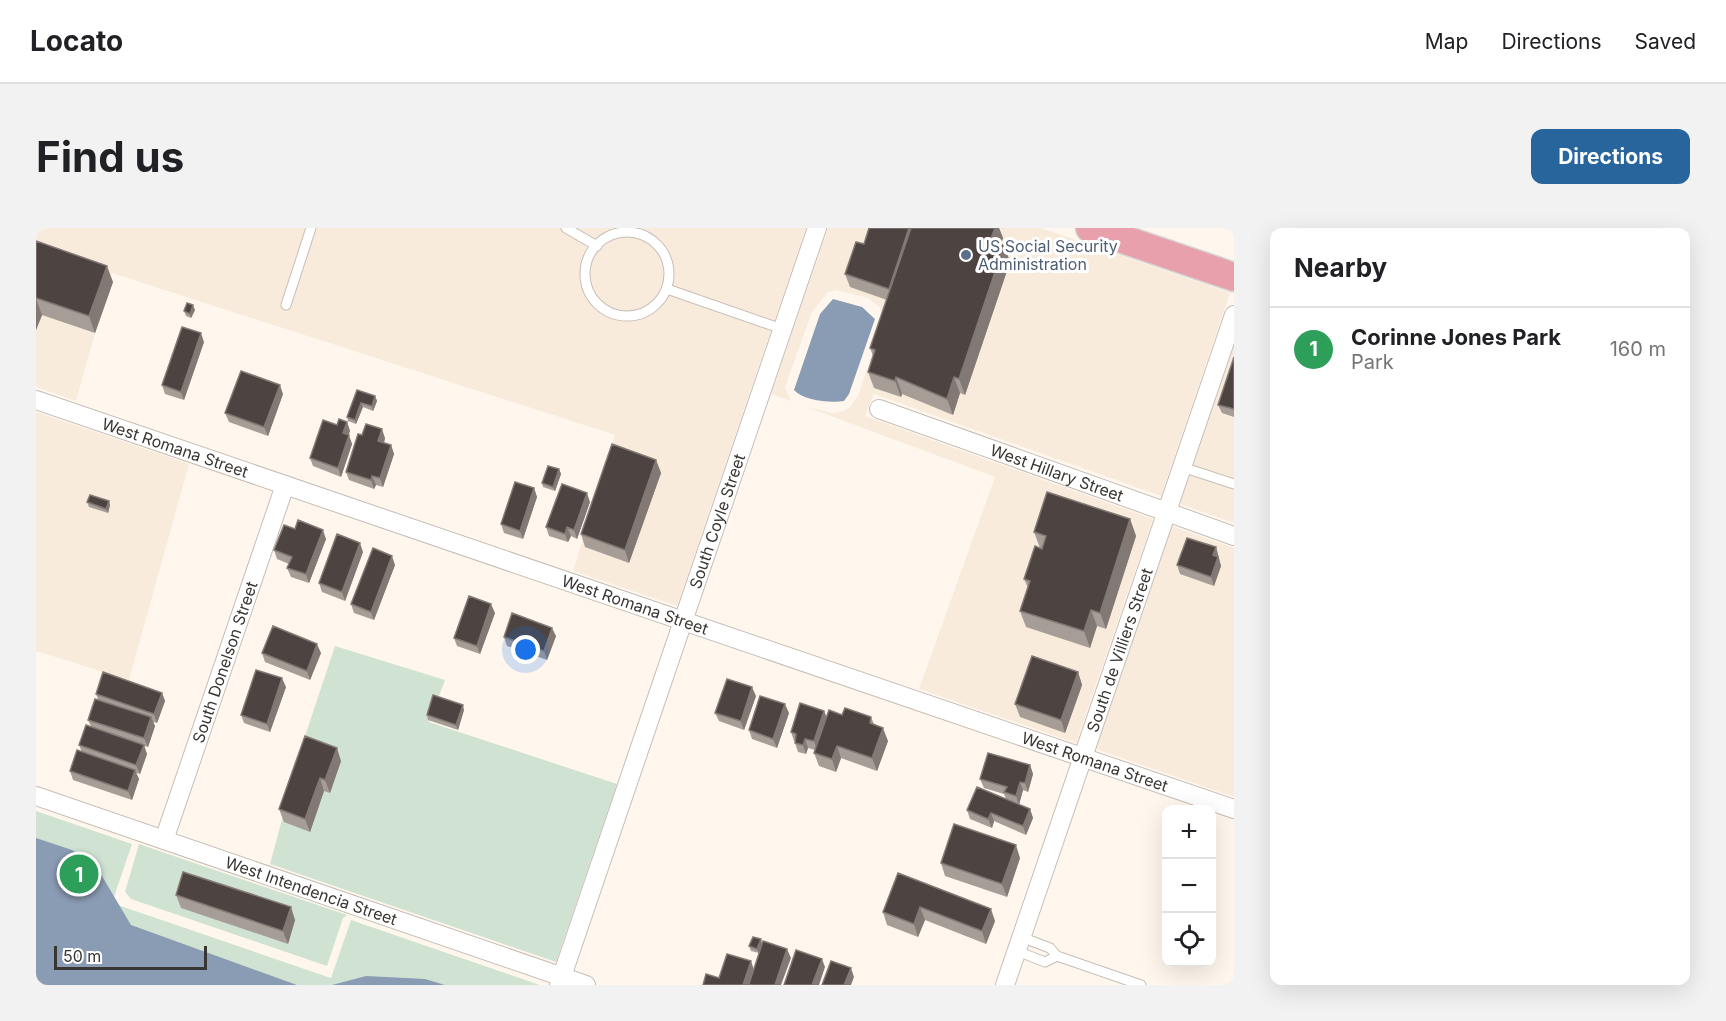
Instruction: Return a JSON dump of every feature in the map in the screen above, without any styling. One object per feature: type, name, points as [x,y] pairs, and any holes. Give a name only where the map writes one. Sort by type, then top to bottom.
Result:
[{"type":"main road","points":[[1090,228],[1234,277]]},
{"type":"street","name":"South Coyle Street","points":[[561,981],[817,228]]},
{"type":"street","name":"South de Villiers Street","points":[[1005,985],[1234,315]]},
{"type":"street","name":"West Romana Street","points":[[36,400],[1234,809]]},
{"type":"street","name":"West Hillary Street","points":[[879,409],[1234,536]]},
{"type":"street","name":"South Donelson Street","points":[[164,840],[285,485]]},
{"type":"street","name":"West Intendencia Street","points":[[36,796],[561,981],[586,985]]},
{"type":"lane","points":[[286,304],[311,228]]},
{"type":"lane","points":[[566,228],[597,246]]},
{"type":"lane","points":[[628,232],[653,241],[668,263],[669,276],[666,289],[659,302],[648,311],[621,316],[607,311],[596,302],[588,290],[585,276],[587,262],[597,246],[615,234],[628,232]]},
{"type":"lane","points":[[666,289],[782,329]]},
{"type":"lane","points":[[1182,467],[1234,484]]},
{"type":"lane","points":[[1019,944],[1045,962],[1058,956]]},
{"type":"lane","points":[[1019,944],[1050,948],[1058,956],[1141,985]]},
{"type":"shaded area","points":[[36,228],[806,228],[677,606],[573,571],[615,435],[112,273],[76,401],[36,387]]},
{"type":"shaded area","points":[[828,228],[1041,228],[1230,293],[1161,496],[874,394],[865,416],[1153,519],[1076,743],[919,689],[995,477],[804,406],[832,413],[844,411],[851,406],[858,396],[883,321],[882,312],[878,306],[868,298],[837,290],[828,292],[812,312],[785,387],[791,401],[771,394]]},
{"type":"shaded area","points":[[1234,346],[1234,523],[1180,504]]},
{"type":"shaded area","points":[[36,412],[189,464],[129,680],[36,651]]},
{"type":"shaded area","points":[[1172,526],[1234,548],[1234,797],[1096,749]]},
{"type":"green space","points":[[335,646],[445,680],[429,722],[617,784],[556,962],[270,864],[302,745]]},
{"type":"green space","points":[[36,811],[132,844],[112,903],[331,978],[351,920],[540,985],[36,985]]},
{"type":"green space","points":[[139,844],[347,915],[343,918],[327,966],[131,899],[125,892]]},
{"type":"water","points":[[833,299],[862,307],[875,319],[849,394],[844,401],[838,402],[811,399],[794,390],[820,314]]},
{"type":"water","points":[[36,838],[72,850],[96,866],[131,925],[297,985],[36,985]]},
{"type":"water","points":[[366,976],[425,979],[445,985],[332,985]]},
{"type":"building","points":[[869,228],[909,228],[889,289],[845,274],[856,242],[864,244]]},
{"type":"building","points":[[911,228],[995,228],[990,241],[1004,245],[959,379],[954,377],[947,399],[896,377],[895,381],[868,372],[875,350],[870,348]]},
{"type":"building","points":[[36,241],[107,266],[89,316],[36,298]]},
{"type":"building","points":[[187,303],[193,305],[190,314],[184,311]]},
{"type":"building","points":[[182,327],[201,333],[181,392],[162,385]]},
{"type":"building","points":[[1234,357],[1234,409],[1218,405]]},
{"type":"building","points":[[241,371],[280,385],[264,427],[225,413]]},
{"type":"building","points":[[357,390],[375,396],[372,406],[361,403],[355,420],[347,417]]},
{"type":"building","points":[[339,419],[347,422],[343,433],[349,435],[338,468],[310,458],[323,420],[337,425]]},
{"type":"building","points":[[366,424],[382,429],[378,441],[391,445],[380,478],[372,476],[371,480],[346,472],[358,434],[362,435]]},
{"type":"building","points":[[612,444],[656,460],[625,550],[581,534]]},
{"type":"building","points":[[548,466],[559,469],[553,487],[542,483]]},
{"type":"building","points":[[515,482],[534,488],[520,531],[501,524]]},
{"type":"building","points":[[562,484],[587,493],[574,530],[567,527],[565,534],[546,527]]},
{"type":"building","points":[[1047,492],[1130,519],[1100,613],[1091,610],[1084,631],[1020,611],[1030,581],[1024,579],[1035,546],[1042,549],[1046,536],[1034,532]]},
{"type":"building","points":[[90,495],[109,501],[106,509],[87,502]]},
{"type":"building","points":[[298,520],[323,530],[306,574],[287,568],[292,557],[274,550],[284,525],[295,529]]},
{"type":"building","points":[[337,534],[360,543],[342,592],[319,583]]},
{"type":"building","points":[[1187,538],[1216,547],[1213,555],[1218,557],[1211,577],[1177,565]]},
{"type":"building","points":[[373,548],[392,556],[371,612],[351,604]]},
{"type":"building","points":[[469,596],[491,604],[477,646],[454,638]]},
{"type":"building","points":[[512,613],[552,628],[544,651],[504,637]]},
{"type":"building","points":[[273,626],[317,644],[307,671],[262,653]]},
{"type":"building","points":[[1032,656],[1078,672],[1061,720],[1015,704]]},
{"type":"building","points":[[256,670],[282,678],[267,724],[241,715]]},
{"type":"building","points":[[103,672],[162,693],[154,714],[96,694]]},
{"type":"building","points":[[727,679],[752,687],[741,721],[715,713]]},
{"type":"building","points":[[433,695],[463,705],[456,725],[427,715]]},
{"type":"building","points":[[760,696],[785,704],[773,739],[749,730]]},
{"type":"building","points":[[95,699],[151,717],[144,738],[88,720]]},
{"type":"building","points":[[800,703],[824,711],[814,741],[805,739],[803,745],[795,743],[796,734],[791,732]]},
{"type":"building","points":[[845,708],[871,717],[870,723],[883,728],[872,758],[837,746],[832,759],[814,753],[829,710],[842,715]]},
{"type":"building","points":[[86,725],[144,745],[136,765],[79,745]]},
{"type":"building","points":[[305,736],[337,748],[325,780],[320,778],[305,819],[279,809]]},
{"type":"building","points":[[77,750],[135,770],[128,791],[70,771]]},
{"type":"building","points":[[988,753],[1030,765],[1025,783],[1020,782],[1016,796],[1004,792],[1007,787],[980,779]]},
{"type":"building","points":[[977,787],[1030,809],[1023,826],[991,813],[988,819],[967,810]]},
{"type":"building","points":[[954,824],[1016,845],[1002,884],[941,863]]},
{"type":"building","points":[[183,872],[291,907],[283,931],[176,895]]},
{"type":"building","points":[[898,873],[991,909],[982,931],[920,907],[914,924],[883,912]]},
{"type":"building","points":[[753,937],[761,939],[757,949],[749,946]]},
{"type":"building","points":[[763,941],[787,949],[775,985],[751,985],[749,984]]},
{"type":"building","points":[[796,950],[822,959],[812,985],[784,985]]},
{"type":"building","points":[[727,954],[751,961],[743,985],[703,985],[706,974],[719,978]]},
{"type":"building","points":[[831,961],[851,968],[844,985],[822,985]]},
{"type":"place","name":"US Social Security Administration","points":[[966,255]]},
{"type":"place","name":"Corinne Jones Park","points":[[79,874]]}]
